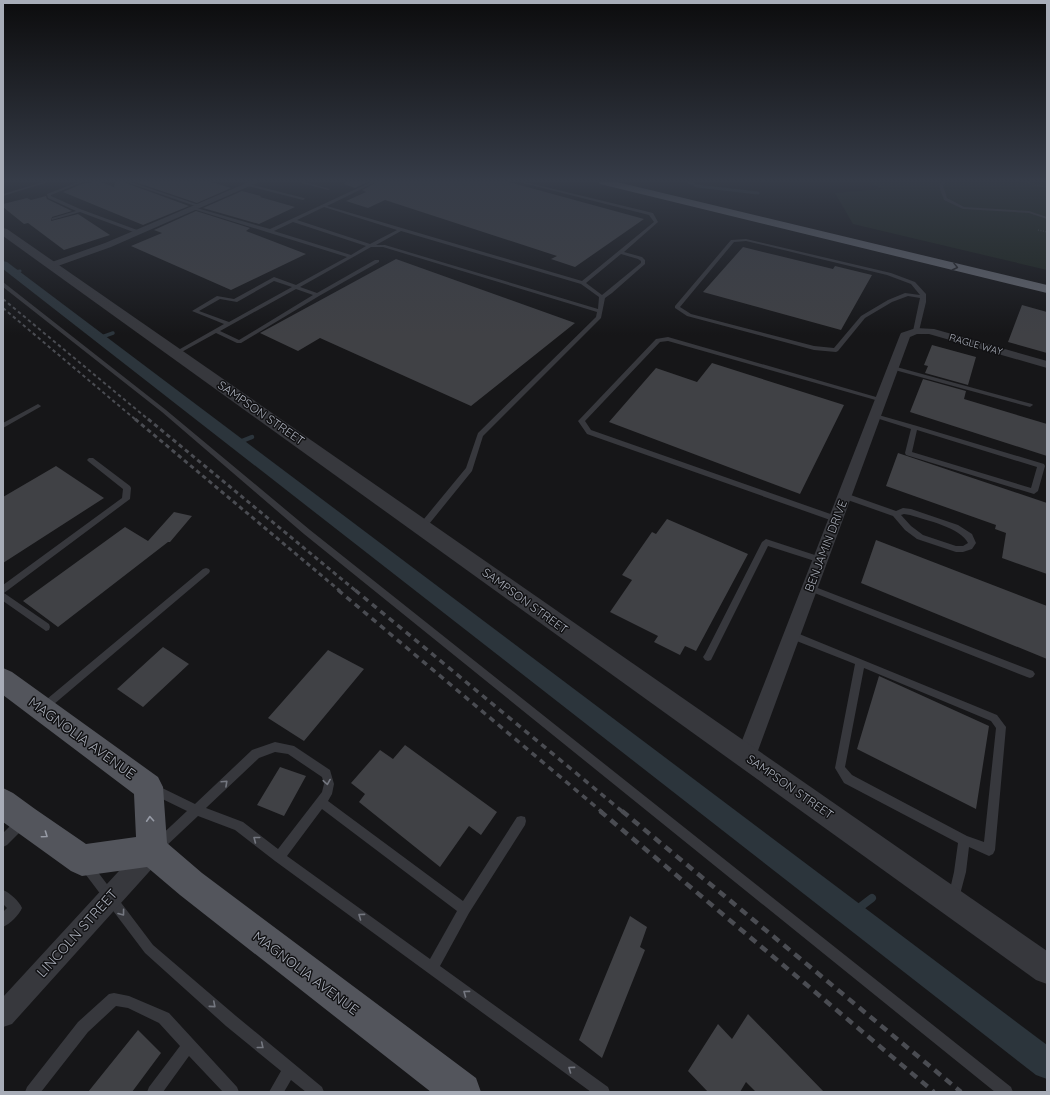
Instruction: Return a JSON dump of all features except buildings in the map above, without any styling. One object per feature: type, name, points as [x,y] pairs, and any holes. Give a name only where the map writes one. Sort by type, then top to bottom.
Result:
[{"type":"highway","points":[[816,233],[1047,289]]},
{"type":"highway","points":[[856,233],[1047,279]]},
{"type":"main road","name":"MAGNOLIA AVENUE","points":[[3,680],[148,787],[152,851],[191,884],[462,1092]]},
{"type":"main road","points":[[10,821],[82,860],[152,851]]},
{"type":"street","name":"SAMPSON STREET","points":[[6,233],[1047,969]]},
{"type":"street","points":[[52,265],[108,245],[135,233]]},
{"type":"street","name":"RAGLE WAY","points":[[911,333],[930,331],[1047,365]]},
{"type":"street","name":"BENJAMIN DRIVE","points":[[746,756],[893,368],[911,333]]},
{"type":"street","name":"LINCOLN STREET","points":[[3,1015],[152,851]]},
{"type":"lane","points":[[277,233],[351,257]]},
{"type":"lane","points":[[331,233],[370,246],[383,246],[600,311]]},
{"type":"lane","points":[[176,353],[394,233]]},
{"type":"lane","points":[[411,233],[583,284],[602,297]]},
{"type":"lane","points":[[583,284],[643,233]]},
{"type":"lane","points":[[911,333],[923,302],[923,297],[923,294],[913,283],[889,274],[746,240],[733,241],[677,307],[689,315],[814,348],[836,350],[863,317],[890,301],[907,294],[923,297]]},
{"type":"lane","points":[[422,527],[469,469],[480,435],[600,317],[602,297],[610,292],[643,263],[643,260],[640,258],[620,252]]},
{"type":"lane","points":[[216,331],[239,342],[377,261]]},
{"type":"lane","points":[[229,324],[195,311],[219,297],[235,301],[274,279],[317,295]]},
{"type":"lane","points":[[3,284],[164,411],[344,561],[1006,1092]]},
{"type":"lane","points":[[836,519],[589,432],[581,421],[658,340],[668,339],[881,400]]},
{"type":"lane","points":[[893,368],[1030,405]]},
{"type":"lane","points":[[3,426],[38,406]]},
{"type":"lane","points":[[875,416],[915,427],[986,447],[1041,466],[1034,491],[908,453],[915,427]]},
{"type":"lane","points":[[3,590],[126,498],[127,488],[91,460]]},
{"type":"lane","points":[[845,496],[896,514],[908,528],[920,536],[956,549],[969,548],[972,543],[970,536],[955,527],[911,512],[903,511],[896,514]]},
{"type":"lane","points":[[708,657],[766,542],[821,560]]},
{"type":"lane","points":[[42,708],[206,571]]},
{"type":"lane","points":[[810,588],[1030,674]]},
{"type":"lane","points":[[3,596],[46,627]]},
{"type":"lane","points":[[792,635],[860,662],[994,718],[1001,727],[989,850],[964,840],[848,780],[840,768],[860,662]]},
{"type":"lane","points":[[152,851],[256,754],[274,747],[290,749],[326,774],[329,784],[328,794],[279,857]]},
{"type":"lane","points":[[148,787],[196,810],[239,826],[279,857],[602,1092]]},
{"type":"lane","points":[[321,802],[465,909]]},
{"type":"lane","points":[[432,968],[465,909],[521,821]]},
{"type":"lane","points":[[952,902],[960,872],[964,840]]},
{"type":"lane","points":[[82,860],[149,949],[231,1021],[317,1092]]},
{"type":"lane","points":[[3,896],[16,908],[3,921]]},
{"type":"lane","points":[[32,1092],[83,1026],[114,999],[129,1002],[164,1018],[232,1092]]},
{"type":"lane","points":[[154,1092],[189,1045]]},
{"type":"lane","points":[[276,1092],[290,1069]]},
{"type":"shaded area","points":[[891,233],[1047,233],[1047,270]]},
{"type":"waterway","points":[[3,264],[1047,1064]]},
{"type":"waterway","points":[[13,272],[20,271]]},
{"type":"waterway","points":[[99,338],[113,333]]},
{"type":"waterway","points":[[237,443],[252,437]]},
{"type":"waterway","points":[[851,914],[872,898]]},
{"type":"railway","points":[[3,299],[149,420]]},
{"type":"railway","points":[[3,308],[136,420]]},
{"type":"railway","points":[[135,419],[340,591]]},
{"type":"railway","points":[[148,419],[356,591]]},
{"type":"railway","points":[[338,590],[602,812]]},
{"type":"railway","points":[[355,590],[623,812]]},
{"type":"railway","points":[[600,811],[934,1092]]},
{"type":"railway","points":[[622,811],[961,1092]]}]
